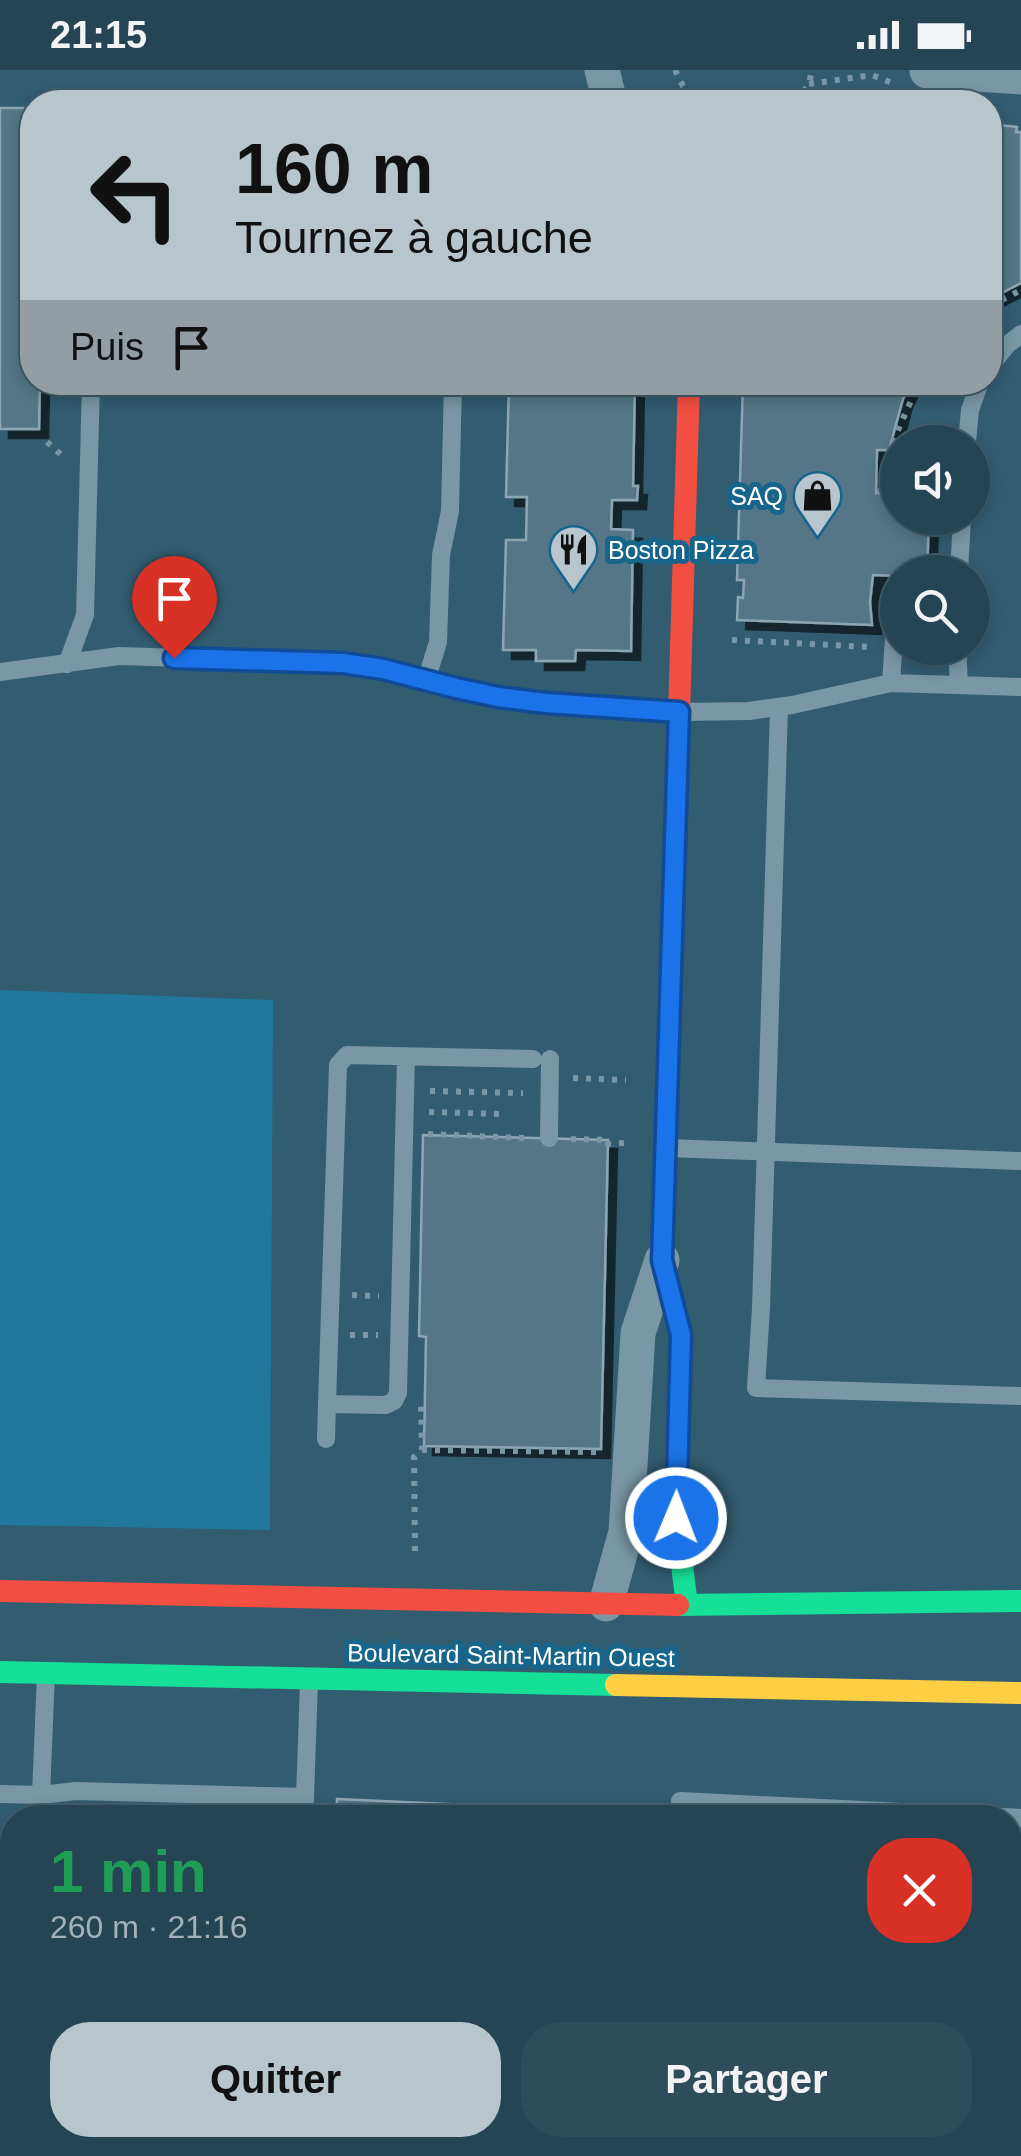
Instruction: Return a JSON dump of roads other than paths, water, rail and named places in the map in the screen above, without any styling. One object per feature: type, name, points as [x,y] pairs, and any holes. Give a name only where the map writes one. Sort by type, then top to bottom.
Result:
[{"type":"main road","points":[[687,1605],[676,1518],[681,1335],[662,1260],[689,395]]},
{"type":"main road","points":[[0,1591],[687,1605],[1021,1601]]},
{"type":"main road","name":"Boulevard Saint-Martin Ouest","points":[[0,1672],[1021,1693]]},
{"type":"street","points":[[927,70],[1021,76]]},
{"type":"street","points":[[606,1604],[625,1541],[638,1333],[662,1260]]},
{"type":"lane","points":[[1002,351],[1021,334]]},
{"type":"lane","points":[[68,664],[84,615],[91,395]]},
{"type":"lane","points":[[426,680],[438,642],[441,556],[450,511],[453,395]]},
{"type":"lane","points":[[968,425],[975,395]]},
{"type":"lane","points":[[0,672],[118,656],[343,663],[383,669],[474,693],[546,703],[679,712],[749,712],[891,683],[1021,687]]},
{"type":"lane","points":[[891,683],[892,665]]},
{"type":"lane","points":[[958,665],[959,684]]},
{"type":"lane","points":[[779,707],[756,1388],[1021,1396]]},
{"type":"lane","points":[[326,1439],[338,1066],[347,1055],[542,1060],[549,1138]]},
{"type":"lane","points":[[327,1404],[386,1406],[398,1392],[406,1056]]},
{"type":"lane","points":[[664,1148],[1021,1161]]},
{"type":"lane","points":[[44,1805],[46,1674]]},
{"type":"lane","points":[[304,1805],[309,1678]]},
{"type":"lane","points":[[0,1794],[76,1791],[304,1797]]},
{"type":"lane","points":[[680,1805],[680,1801],[760,1805]]},
{"type":"place","name":"SAQ","points":[[818,538]]},
{"type":"place","name":"Boston Pizza","points":[[573,592]]}]
